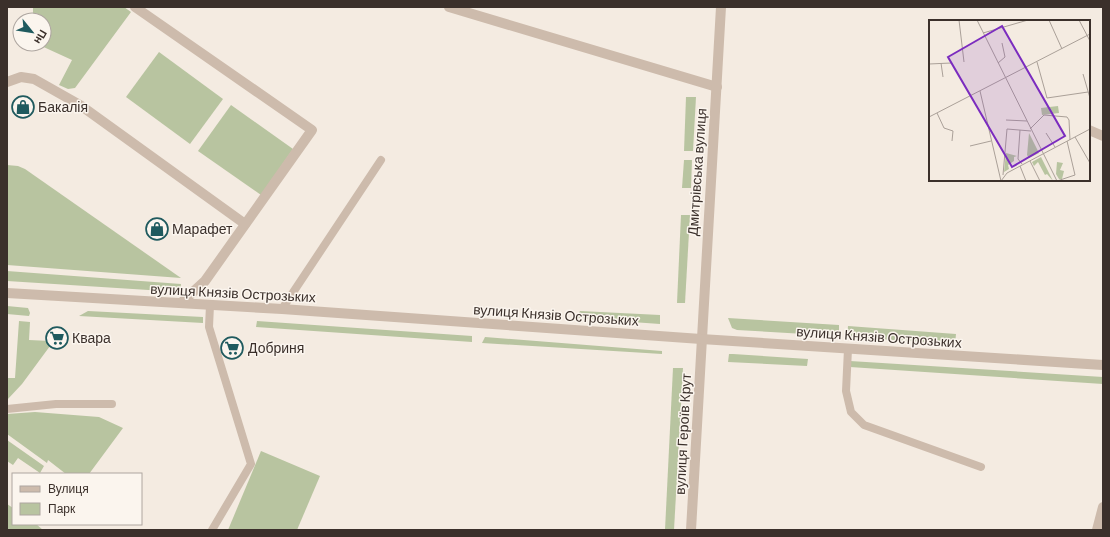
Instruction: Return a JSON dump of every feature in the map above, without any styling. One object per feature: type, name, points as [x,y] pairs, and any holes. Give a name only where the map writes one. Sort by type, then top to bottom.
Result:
[{"type":"street","points":[[135,7],[312,130],[205,281],[181,303]]},
{"type":"street","points":[[449,7],[717,87]]},
{"type":"street","name":"Дмитрівська вулиця","points":[[701,339],[721,7]]},
{"type":"street","points":[[7,82],[20,78],[34,79],[80,105],[245,224]]},
{"type":"street","points":[[1090,130],[1103,136]]},
{"type":"street","name":"вулиця Князів Острозьких","points":[[7,293],[282,309],[701,339],[1103,365]]},
{"type":"street","name":"вулиця Героїв Крут","points":[[691,530],[701,339]]},
{"type":"street","points":[[1097,530],[1103,507]]},
{"type":"lane","points":[[282,309],[381,160]]},
{"type":"lane","points":[[210,305],[209,327],[251,464],[212,530]]},
{"type":"lane","points":[[848,349],[846,390],[851,412],[864,425],[981,467]]},
{"type":"lane","points":[[7,409],[56,404],[112,404]]},
{"type":"green space","points":[[33,7],[124,7],[131,12],[75,88],[68,89],[59,85],[72,60],[52,51],[52,12],[33,12]]},
{"type":"green space","points":[[159,52],[223,99],[190,144],[126,97]]},
{"type":"green space","points":[[686,97],[696,97],[693,151],[684,151]]},
{"type":"green space","points":[[231,105],[293,149],[261,195],[198,151]]},
{"type":"green space","points":[[684,160],[692,160],[691,188],[682,188]]},
{"type":"green space","points":[[7,165],[18,166],[25,169],[181,278],[7,265]]},
{"type":"green space","points":[[681,215],[690,215],[685,303],[677,303]]},
{"type":"green space","points":[[7,271],[181,284],[180,292],[7,281]]},
{"type":"green space","points":[[7,306],[28,308],[30,313],[29,316],[7,314]]},
{"type":"green space","points":[[88,311],[203,317],[203,323],[79,316]]},
{"type":"green space","points":[[580,311],[660,315],[660,324],[576,318]]},
{"type":"green space","points":[[728,318],[839,325],[839,336],[737,330],[732,328]]},
{"type":"green space","points":[[19,321],[30,322],[29,340],[50,341],[50,346],[22,384],[7,400],[7,378],[15,378]]},
{"type":"green space","points":[[257,321],[472,336],[472,342],[256,327]]},
{"type":"green space","points":[[848,326],[956,334],[955,344],[847,337]]},
{"type":"green space","points":[[485,337],[662,351],[662,354],[482,343]]},
{"type":"green space","points":[[729,354],[808,359],[807,366],[728,362]]},
{"type":"green space","points":[[850,361],[1103,377],[1103,384],[850,367]]},
{"type":"green space","points":[[673,368],[683,368],[674,530],[665,530]]},
{"type":"green space","points":[[35,412],[99,417],[123,428],[90,473],[65,473],[48,460],[47,463],[7,434],[7,414]]},
{"type":"green space","points":[[7,440],[44,466],[40,473],[18,458],[13,465],[7,461]]},
{"type":"green space","points":[[261,451],[320,476],[297,530],[228,530]]},
{"type":"green space","points":[[7,504],[12,507],[12,525],[37,525],[43,530],[7,530]]},
{"type":"place","name":"Бакалія","points":[[23,107]]},
{"type":"place","name":"Марафет","points":[[157,229]]},
{"type":"place","name":"Квара","points":[[57,338]]},
{"type":"place","name":"Добриня","points":[[232,348]]}]
